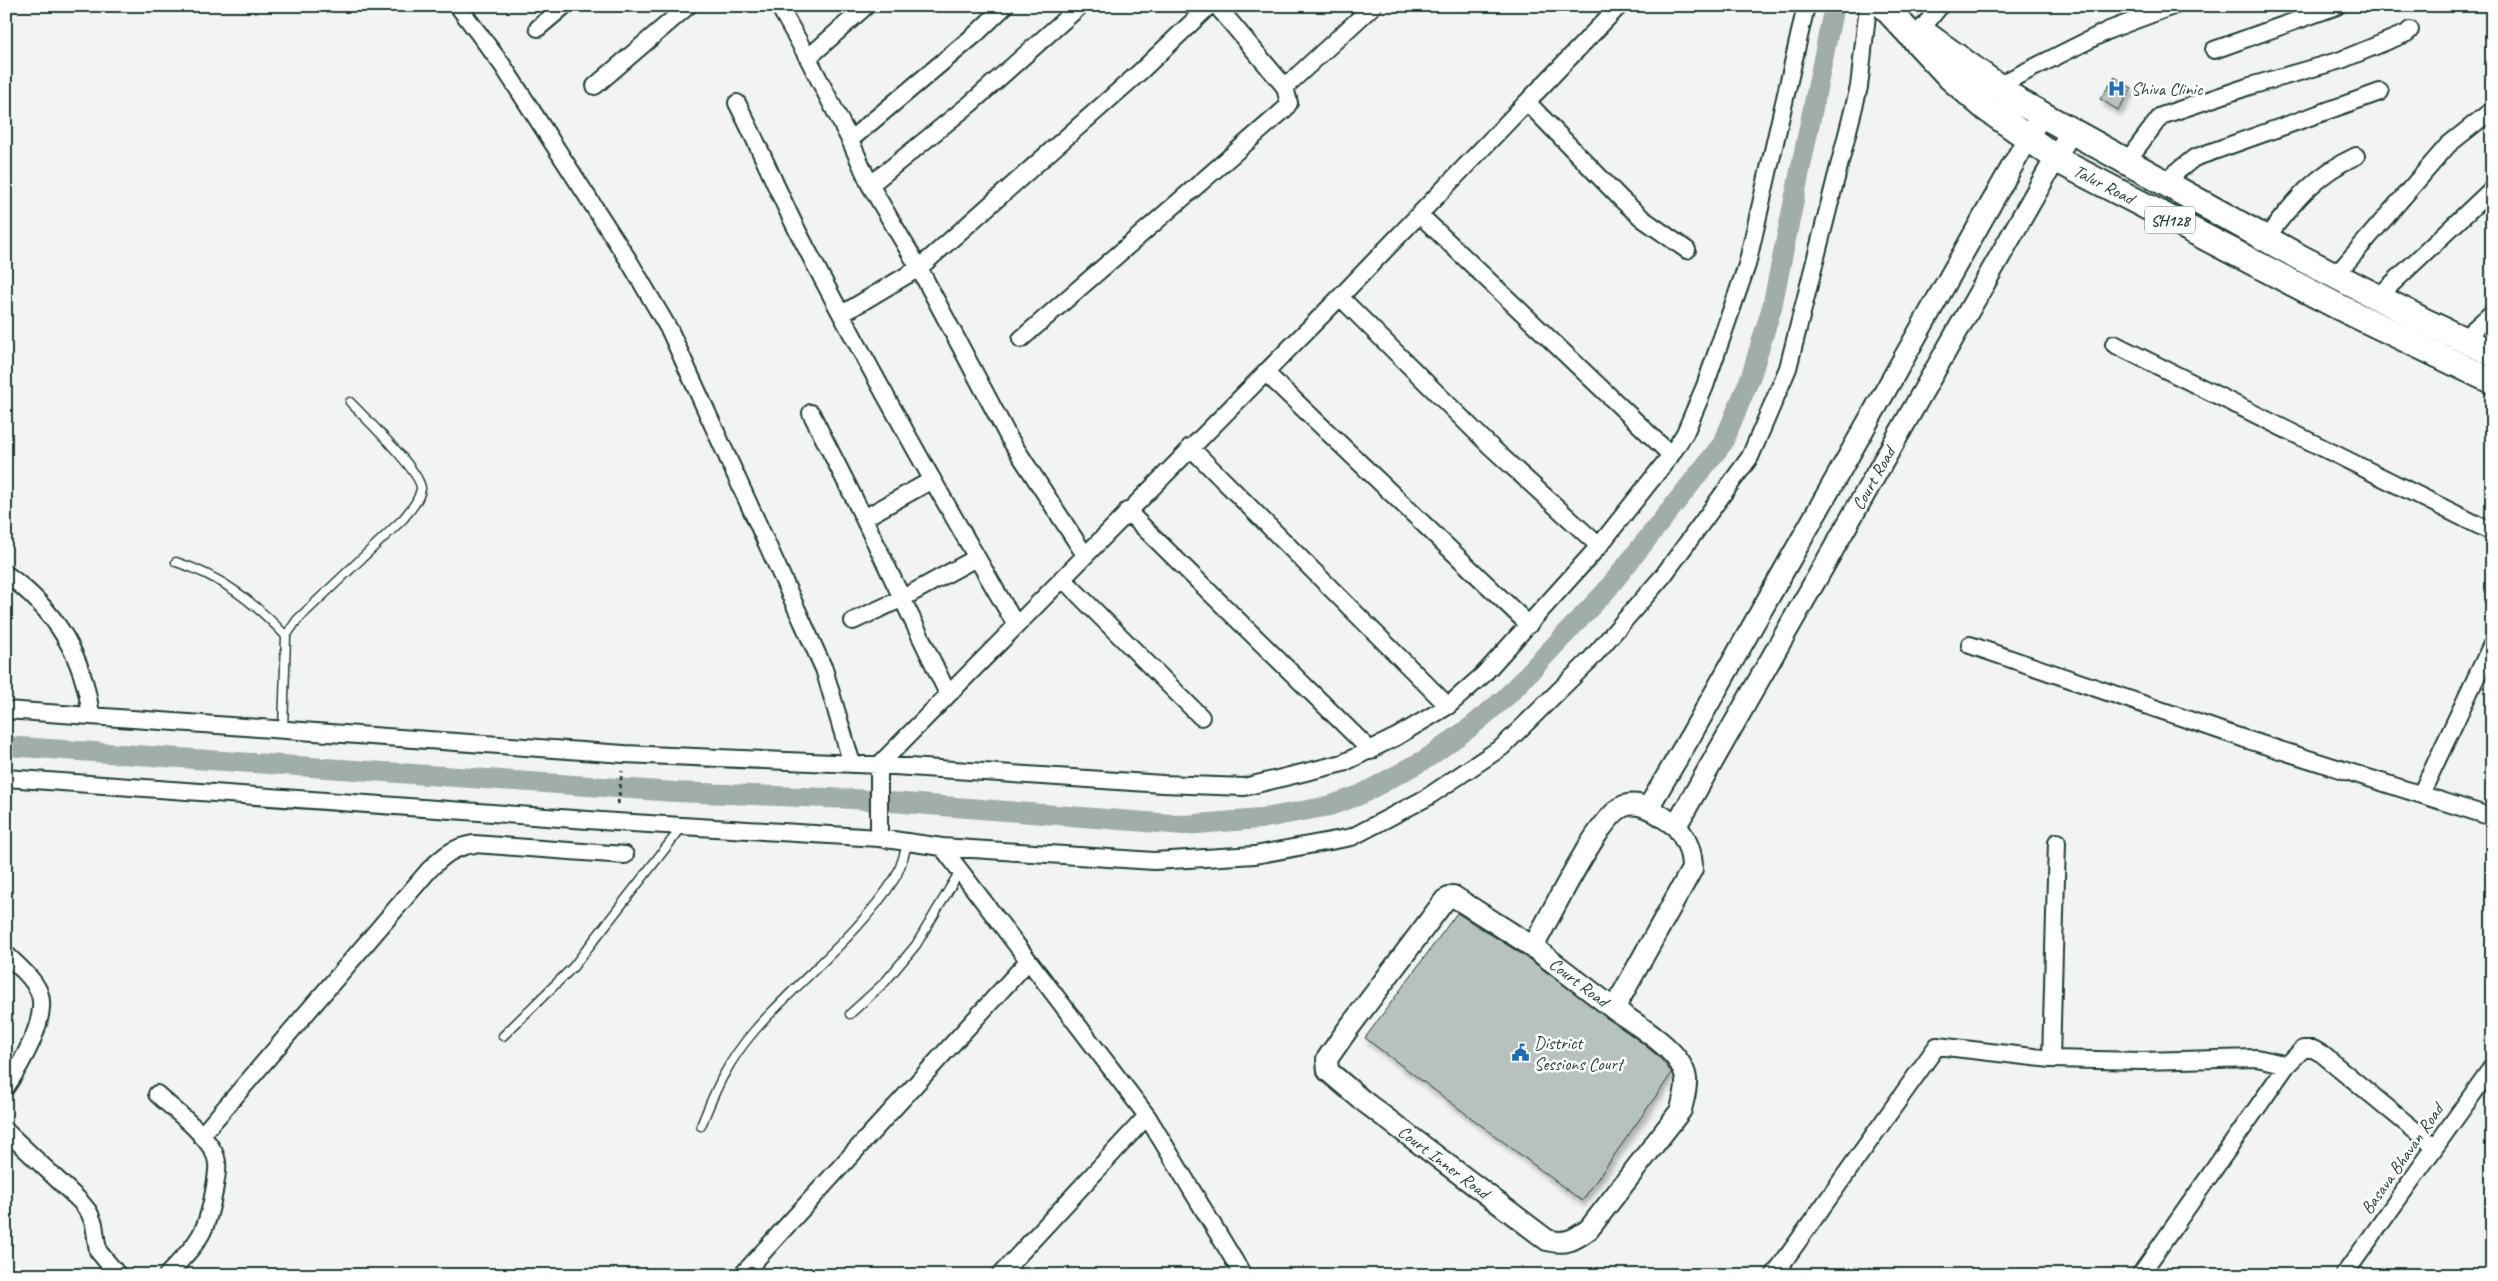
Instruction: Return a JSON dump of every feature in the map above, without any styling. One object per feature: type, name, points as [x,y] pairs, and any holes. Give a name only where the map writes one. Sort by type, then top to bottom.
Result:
[{"type":"main road","name":"Talur Road","points":[[1884,6],[1951,78],[2028,139],[2056,158],[2329,302],[2492,381]]},
{"type":"main road","name":"Talur Road","points":[[1890,6],[1998,86],[2041,114],[2336,275],[2492,352]]},
{"type":"street","points":[[458,6],[503,66],[629,261],[670,331],[824,669],[852,764]]},
{"type":"street","points":[[538,28],[564,6]]},
{"type":"street","points":[[594,86],[688,6]]},
{"type":"street","points":[[779,6],[850,140],[870,184],[919,268],[1009,438],[1085,555]]},
{"type":"street","points":[[808,58],[866,6]]},
{"type":"street","points":[[850,140],[977,33],[1005,6]]},
{"type":"street","points":[[870,184],[970,104],[1080,6]]},
{"type":"street","points":[[842,314],[919,268],[1141,71],[1208,6]]},
{"type":"street","points":[[1285,87],[1373,6]]},
{"type":"street","points":[[879,830],[879,765],[1126,511],[1420,215],[1619,6]]},
{"type":"street","points":[[6,710],[624,754],[879,765],[1163,784],[1244,787],[1343,763],[1371,751],[1448,706],[1483,675],[1599,546],[1672,455],[1694,415],[1747,266],[1806,6]]},
{"type":"street","points":[[6,778],[682,826],[879,830],[908,842],[942,847],[1154,861],[1265,853],[1352,837],[1426,798],[1502,747],[1590,660],[1663,576],[1750,457],[1788,368],[1859,87],[1868,6]]},
{"type":"street","points":[[1920,30],[1940,6]]},
{"type":"street","points":[[1998,86],[2109,30],[2173,6]]},
{"type":"street","points":[[2214,50],[2337,6]]},
{"type":"street","points":[[1021,339],[1285,109],[1289,103],[1285,87],[1225,10]]},
{"type":"street","points":[[2127,161],[2161,116],[2250,86],[2340,60],[2407,33],[2410,30]]},
{"type":"street","points":[[2164,182],[2194,158],[2380,92]]},
{"type":"street","points":[[1527,102],[1622,200],[1643,219],[1687,250]]},
{"type":"street","points":[[737,103],[797,229],[842,314],[932,480],[1016,625]]},
{"type":"street","points":[[2336,275],[2448,145],[2492,110]]},
{"type":"street","name":"Court Road","points":[[1648,808],[1701,718],[2041,114]]},
{"type":"street","name":"Court Road","points":[[1676,826],[1953,335],[2071,131]]},
{"type":"street","points":[[2266,238],[2300,194],[2334,166],[2356,156]]},
{"type":"street","points":[[2378,297],[2492,189]]},
{"type":"street","points":[[1420,215],[1672,455]]},
{"type":"street","points":[[1340,297],[1490,446],[1599,546]]},
{"type":"street","points":[[2463,339],[2492,313]]},
{"type":"street","points":[[2114,344],[2492,532]]},
{"type":"street","points":[[1265,372],[1529,625]]},
{"type":"street","points":[[811,413],[864,518],[948,694]]},
{"type":"street","points":[[1190,447],[1448,706]]},
{"type":"street","points":[[864,518],[932,480]]},
{"type":"street","points":[[1126,511],[1371,751]]},
{"type":"street","points":[[854,621],[901,599],[976,558]]},
{"type":"street","points":[[6,574],[41,603],[68,641],[88,688],[91,716]]},
{"type":"street","points":[[1062,578],[1201,717]]},
{"type":"street","points":[[2422,794],[2492,644]]},
{"type":"street","points":[[1970,645],[2245,739],[2492,817]]},
{"type":"street","name":"Court Road","points":[[1637,805],[1648,808],[1676,826],[1688,844],[1692,855],[1692,869],[1614,1009],[1533,947],[1597,833],[1611,814],[1625,806],[1637,805]]},
{"type":"street","points":[[2050,1059],[2057,842]]},
{"type":"street","points":[[201,1136],[447,852],[459,846],[474,844],[626,856]]},
{"type":"street","points":[[942,847],[1147,1116],[1243,1275]]},
{"type":"street","name":"Court Inner Road","points":[[1533,947],[1453,896],[1445,900],[1327,1059],[1328,1071],[1362,1100],[1547,1240],[1560,1244],[1568,1243],[1589,1229],[1681,1110],[1686,1079],[1676,1059],[1657,1040],[1614,1009]]},
{"type":"street","points":[[6,954],[35,985],[40,995],[41,1009],[36,1028],[19,1068],[6,1087]]},
{"type":"street","points":[[742,1275],[1028,960]]},
{"type":"street","points":[[1774,1275],[1936,1046],[2050,1059],[2142,1061],[2257,1058],[2287,1065]]},
{"type":"street","points":[[2140,1275],[2287,1065],[2304,1049],[2313,1049],[2435,1147]]},
{"type":"street","name":"Basava Bhavan Road","points":[[2344,1275],[2492,1067]]},
{"type":"street","points":[[157,1094],[201,1136],[212,1149],[218,1164],[210,1218],[204,1233],[167,1275]]},
{"type":"street","points":[[1000,1275],[1147,1116]]},
{"type":"street","points":[[6,1131],[80,1201],[89,1212],[98,1251],[118,1275]]},
{"type":"lane","points":[[283,730],[286,636],[297,620],[403,519],[415,504],[421,488],[415,472],[350,402]]},
{"type":"lane","points":[[176,562],[200,569],[232,588],[259,608],[286,636]]},
{"type":"lane","points":[[503,1036],[573,968],[682,826]]},
{"type":"lane","points":[[701,1126],[718,1082],[730,1063],[755,1031],[857,925],[884,893],[896,876],[908,842]]},
{"type":"lane","points":[[850,1014],[885,982],[916,945],[960,871]]},
{"type":"path","points":[[618,806],[622,773]]},
{"type":"building","points":[[2115,77],[2132,88],[2118,110],[2100,99]]},
{"type":"building","name":"District Sessions Court","points":[[1457,913],[1526,957],[1638,1040],[1659,1057],[1672,1073],[1582,1201],[1365,1038]]},
{"type":"waterway","points":[[6,746],[675,792],[853,799],[1184,825],[1260,819],[1329,806],[1360,795],[1426,759],[1472,726],[1506,697],[1606,591],[1723,443],[1751,376],[1772,307],[1834,6]]},
{"type":"place","name":"Shiva Clinic","points":[[2117,89]]},
{"type":"place","name":"District Sessions Court","points":[[1520,1053]]}]
